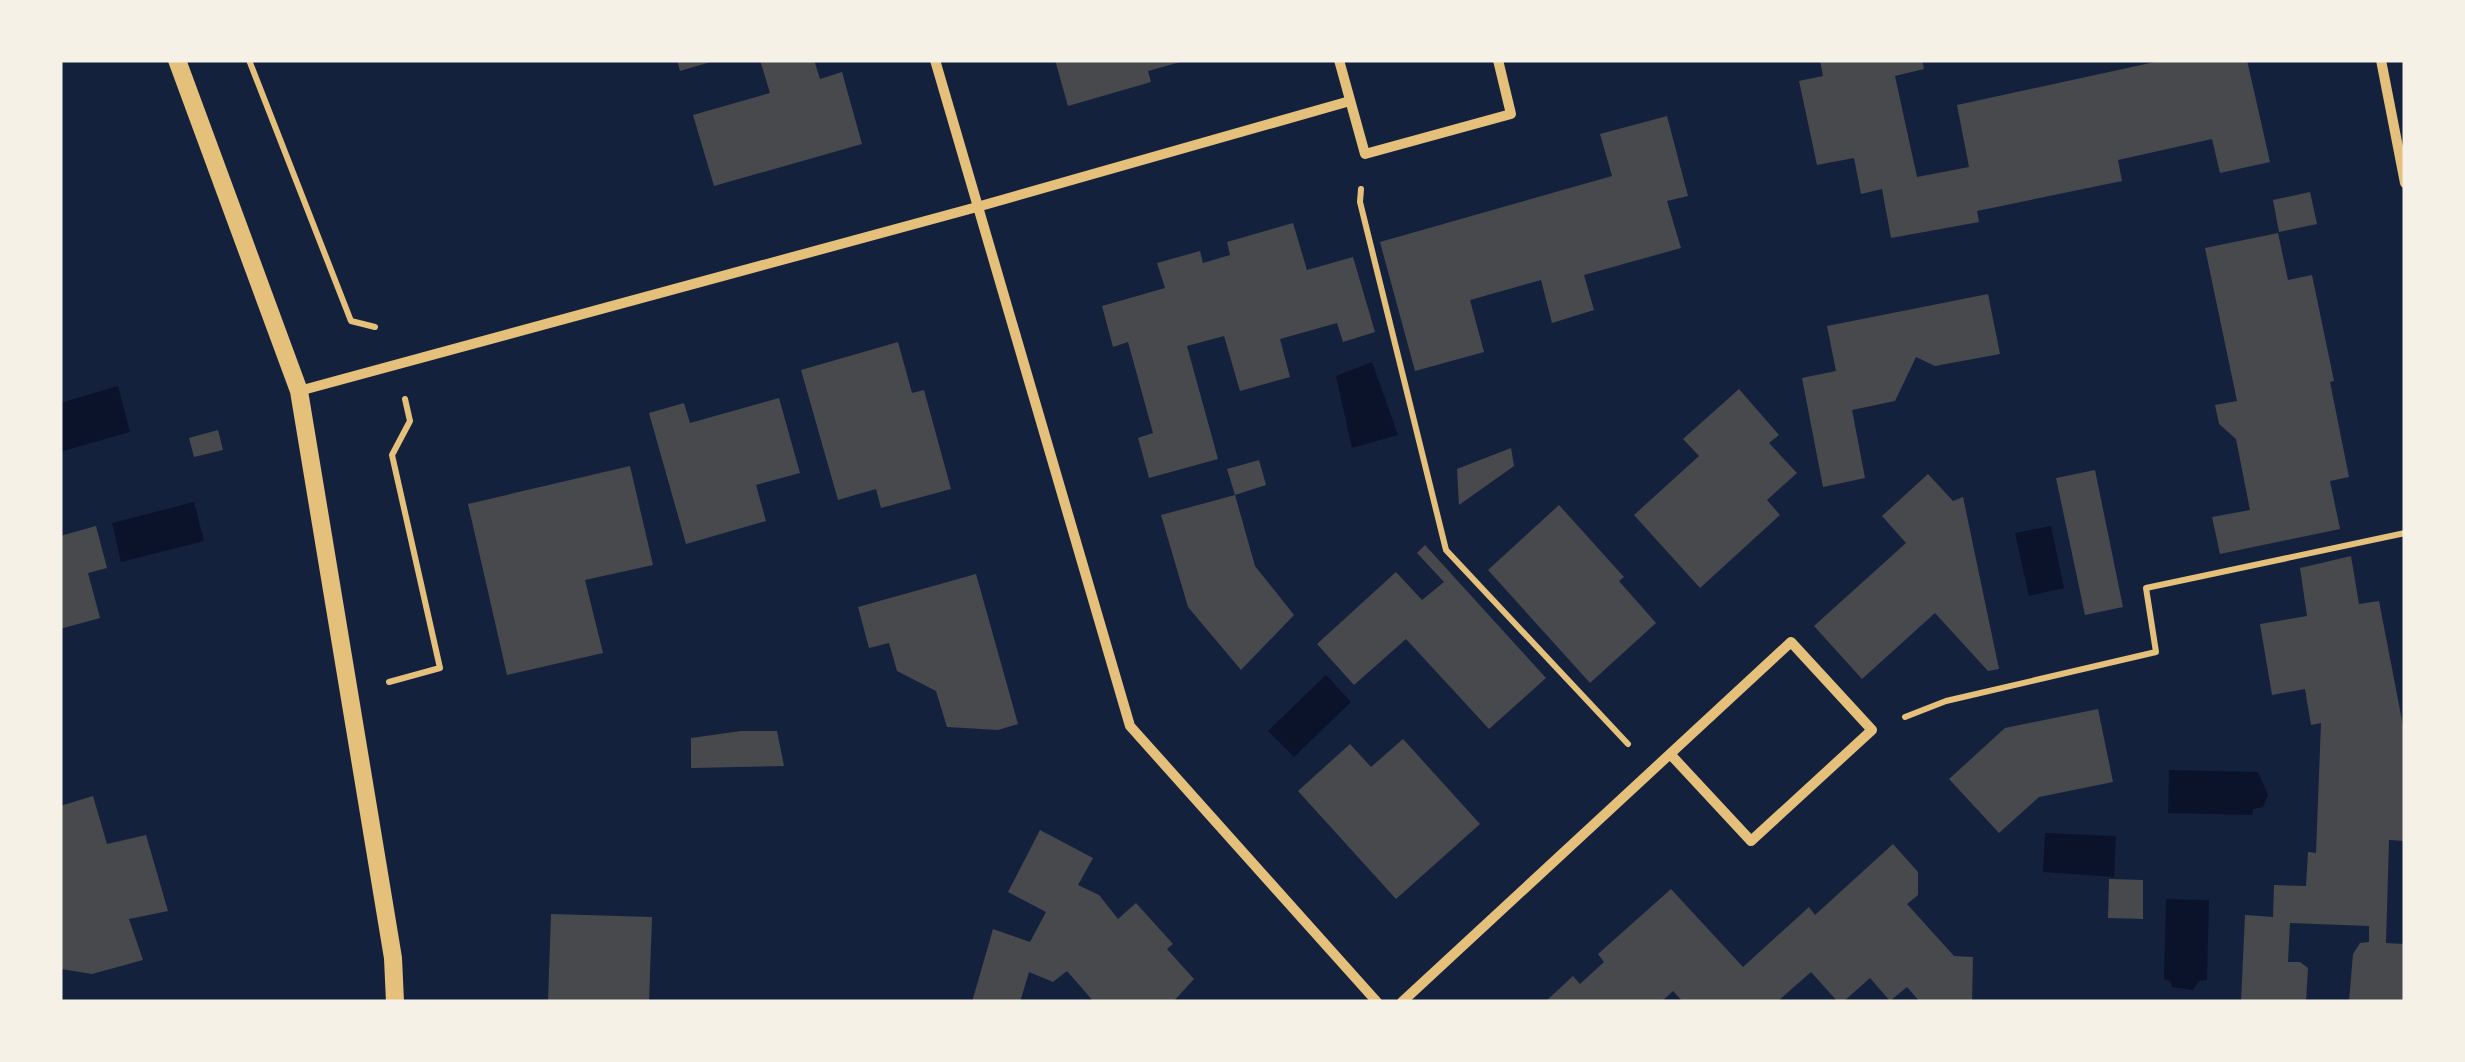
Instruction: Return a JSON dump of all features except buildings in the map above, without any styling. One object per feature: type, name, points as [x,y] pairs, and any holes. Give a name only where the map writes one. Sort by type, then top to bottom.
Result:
[{"type":"street","points":[[177,60],[299,391],[390,939],[395,1002]]},
{"type":"street","points":[[934,60],[1130,726],[1377,1002]]},
{"type":"street","points":[[1339,60],[1365,154],[1511,114],[1498,60]]},
{"type":"street","points":[[2381,60],[2405,183]]},
{"type":"street","points":[[299,391],[1350,101]]},
{"type":"street","points":[[1402,1002],[1792,642],[1872,730],[1751,841],[1672,755]]},
{"type":"path","points":[[1365,154],[1360,202],[1446,550],[1653,770]]},
{"type":"path","points":[[1872,730],[1946,701],[2156,652],[2146,588],[2405,532]]},
{"type":"water","points":[[1372,362],[1398,435],[1352,448],[1336,376]]},
{"type":"water","points":[[118,386],[130,432],[60,452],[60,403]]},
{"type":"water","points":[[194,502],[204,541],[121,562],[112,523]]},
{"type":"water","points":[[2051,526],[2064,588],[2029,596],[2015,533]]},
{"type":"water","points":[[1326,675],[1351,702],[1294,757],[1268,731]]},
{"type":"water","points":[[2169,770],[2258,772],[2268,795],[2263,807],[2253,809],[2252,815],[2168,813]]},
{"type":"water","points":[[2045,833],[2116,836],[2114,877],[2043,872]]},
{"type":"water","points":[[2166,899],[2209,900],[2207,980],[2199,981],[2193,990],[2172,987],[2164,979]]}]
